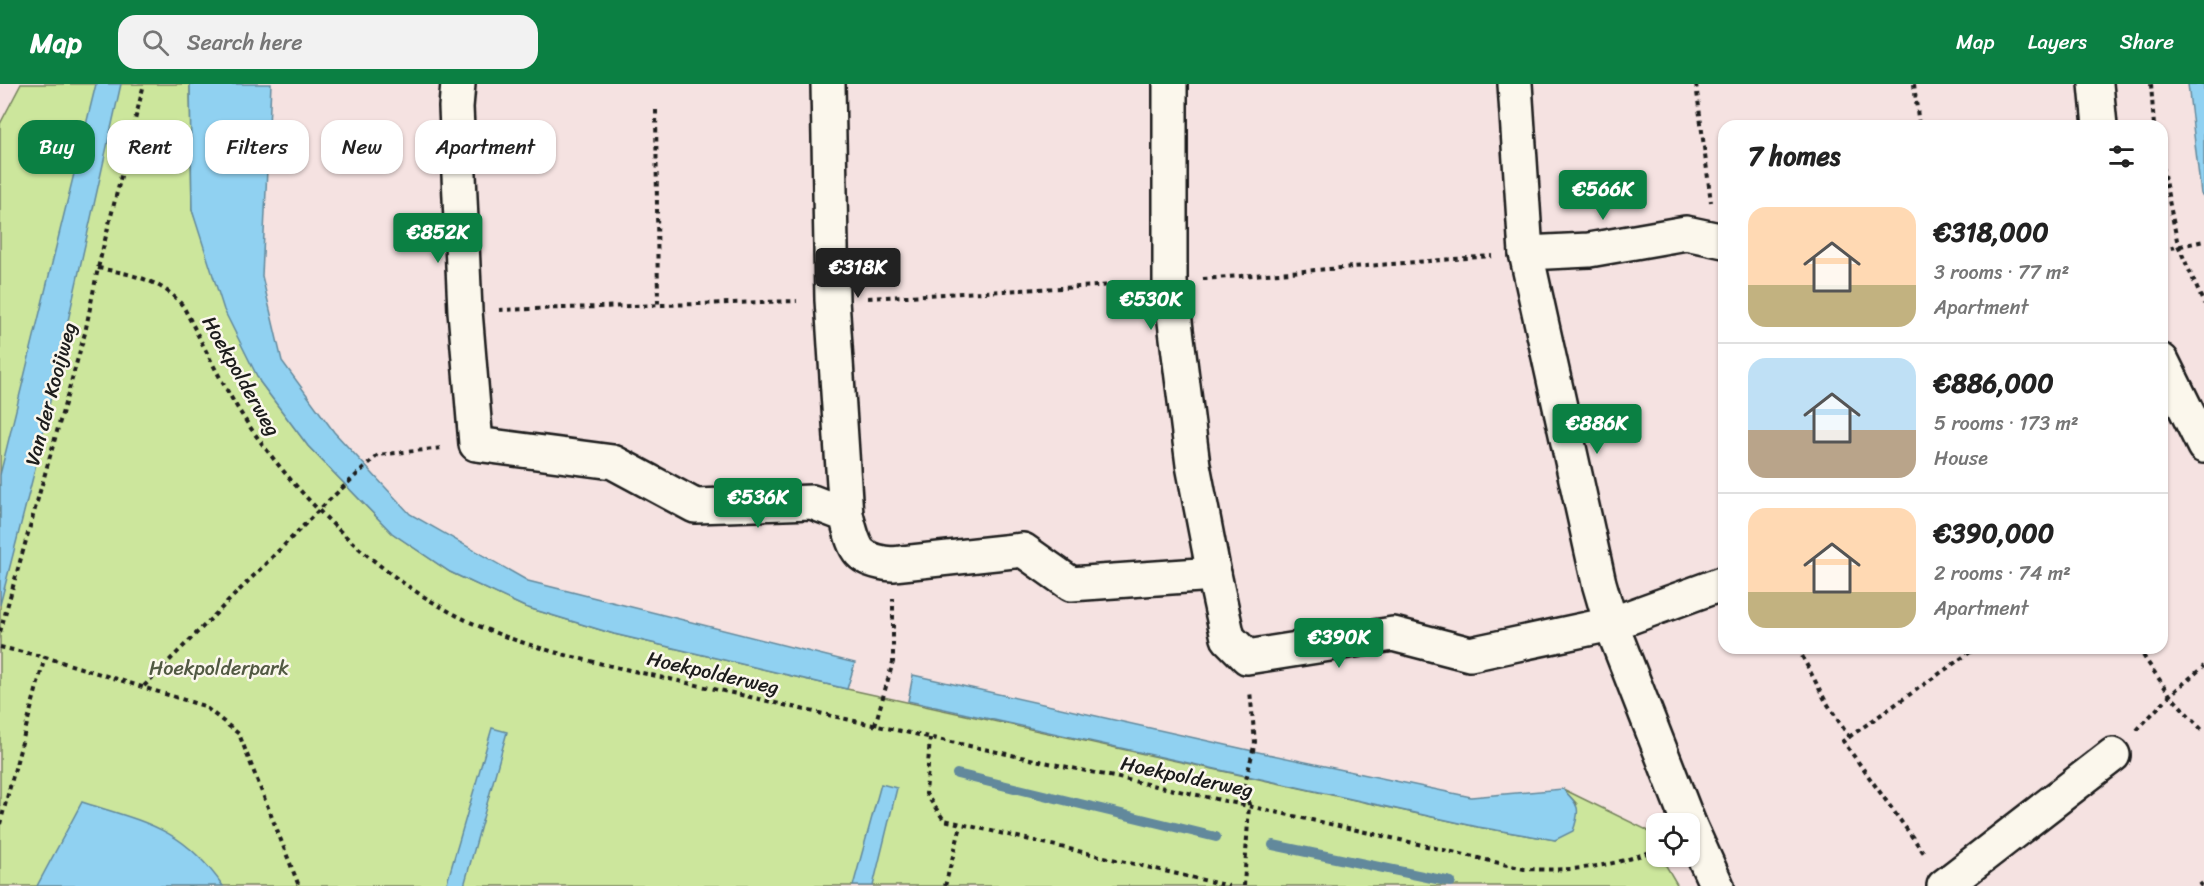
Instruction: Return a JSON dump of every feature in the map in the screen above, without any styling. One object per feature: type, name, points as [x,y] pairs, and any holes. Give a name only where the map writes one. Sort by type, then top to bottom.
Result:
[{"type":"street","points":[[459,84],[456,107],[465,311],[476,444],[613,462],[694,506],[812,502],[846,515]]},
{"type":"street","points":[[828,84],[832,300],[846,515],[855,548],[872,562],[893,564],[1023,550],[1071,584],[1214,574]]},
{"type":"street","points":[[1170,84],[1170,282],[1193,465],[1228,638],[1247,657],[1393,634],[1470,654],[1611,624],[1718,585]]},
{"type":"street","points":[[1515,84],[1526,253],[1611,624],[1685,813]]},
{"type":"street","points":[[2096,84],[2099,120]]},
{"type":"street","points":[[1526,253],[1589,250],[1686,233],[1718,241]]},
{"type":"street","points":[[2168,373],[2204,446]]},
{"type":"street","points":[[1945,885],[2113,754]]},
{"type":"street","points":[[1700,848],[1717,886]]},
{"type":"path","points":[[98,268],[144,84]]},
{"type":"path","points":[[1696,84],[1706,183],[1718,230]]},
{"type":"path","points":[[1914,84],[1918,120]]},
{"type":"path","points":[[2151,84],[2154,120]]},
{"type":"path","points":[[656,110],[658,305]]},
{"type":"path","points":[[2168,196],[2178,245],[2204,304]]},
{"type":"path","points":[[2168,248],[2204,241]]},
{"type":"path","points":[[465,311],[832,300],[1170,282],[1526,253]]},
{"type":"path","name":"Hoekpolderweg","points":[[98,268],[143,277],[175,296],[183,306],[237,407],[274,460],[319,511],[363,551],[442,608],[502,636],[579,659],[930,738],[1249,805],[1524,869],[1566,871],[1616,864],[1646,854]]},
{"type":"path","name":"Van der Kooijweg","points":[[0,632],[85,333],[98,268]]},
{"type":"path","points":[[144,686],[326,503],[378,455],[476,444]]},
{"type":"path","points":[[875,725],[893,662],[893,564]]},
{"type":"path","points":[[0,647],[45,657],[204,706],[239,734],[299,886]]},
{"type":"path","points":[[1801,654],[1825,700],[1849,737]]},
{"type":"path","points":[[1945,885],[1843,741],[1967,654]]},
{"type":"path","points":[[2142,654],[2170,695],[2204,732]]},
{"type":"path","points":[[0,824],[45,657]]},
{"type":"path","points":[[1244,886],[1249,805],[1245,784],[1255,742],[1247,657]]},
{"type":"path","points":[[2113,754],[2170,695],[2204,666]]},
{"type":"path","points":[[930,738],[926,794],[944,820],[961,826],[1228,886]]},
{"type":"path","points":[[945,886],[961,826]]},
{"type":"path","points":[[2199,886],[2204,882]]},
{"type":"green space","name":"Hoekpolderpark","points":[[21,84],[190,84],[191,120],[107,120],[107,174],[191,174],[192,210],[260,382],[308,446],[392,533],[450,572],[525,607],[614,634],[847,689],[1478,827],[1556,840],[1577,804],[1563,789],[1646,830],[1646,867],[1667,867],[1678,886],[0,886],[0,124]]},
{"type":"water","points":[[96,84],[121,84],[113,120],[107,120],[107,147],[33,477],[0,605],[0,475],[74,174],[95,174],[95,120],[87,120]]},
{"type":"water","points":[[190,84],[271,84],[269,120],[205,120],[205,174],[267,174],[262,276],[282,361],[334,432],[410,514],[528,581],[855,663],[847,689],[614,634],[525,607],[450,572],[392,533],[308,446],[260,382],[224,310],[192,210],[193,120],[191,120]]},
{"type":"water","points":[[2188,84],[2204,84],[2204,197],[2201,194]]},
{"type":"water","points":[[913,675],[1471,797],[1563,789],[1577,808],[1577,817],[1573,831],[1555,840],[1478,827],[908,701]]},
{"type":"water","points":[[492,728],[507,732],[464,886],[446,886]]},
{"type":"water","points":[[881,784],[897,788],[873,886],[853,886]]},
{"type":"water","points":[[82,802],[144,822],[177,839],[193,851],[223,886],[37,886]]},
{"type":"waterway","points":[[957,774],[1216,837]]},
{"type":"waterway","points":[[1273,845],[1451,882]]}]
